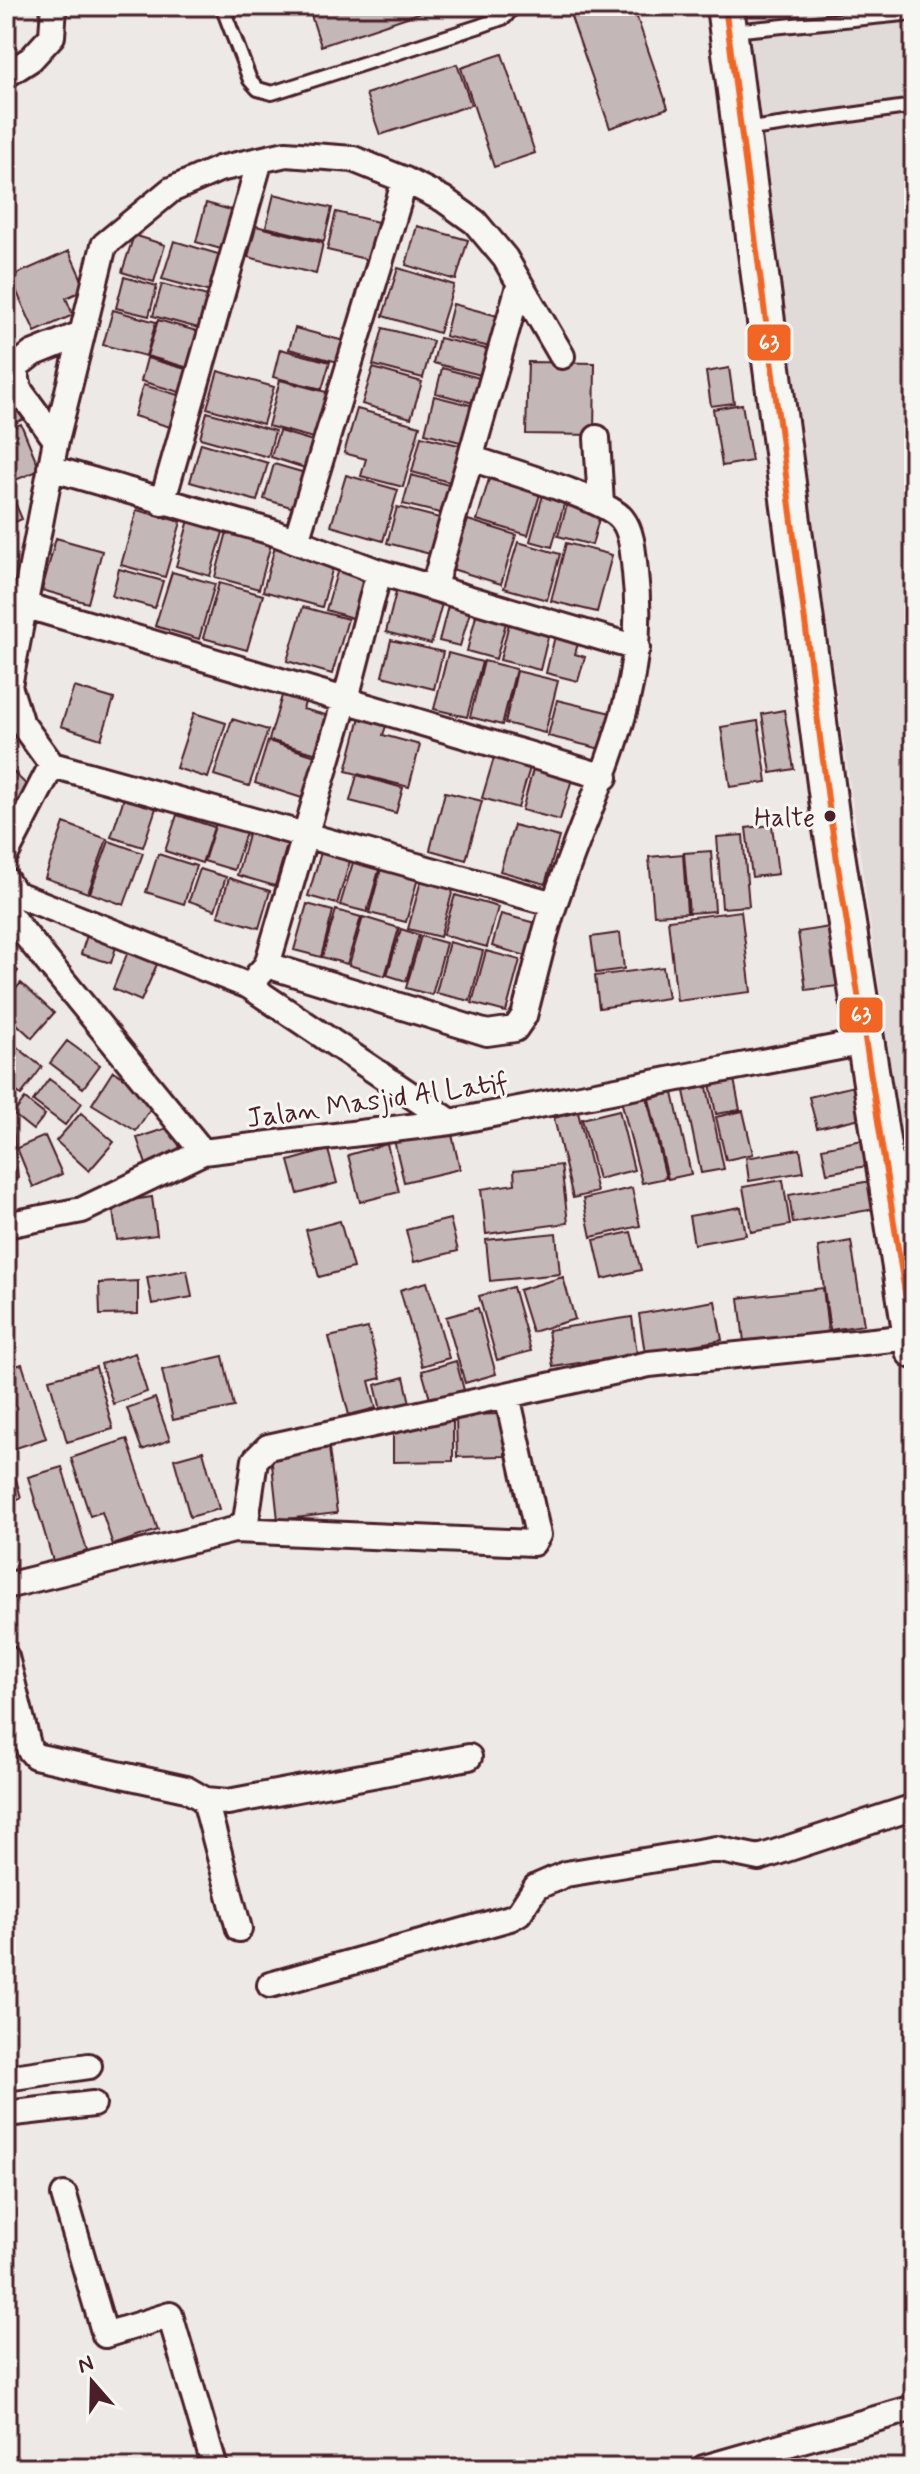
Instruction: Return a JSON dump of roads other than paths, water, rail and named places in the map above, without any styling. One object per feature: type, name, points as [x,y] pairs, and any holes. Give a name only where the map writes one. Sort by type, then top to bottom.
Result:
[{"type":"main road","points":[[727,19],[831,822],[913,1343]]},
{"type":"street","points":[[6,75],[31,59],[52,36],[54,6]]},
{"type":"street","points":[[554,904],[303,832],[52,765],[20,721],[9,695],[17,619],[56,440],[79,335],[109,237],[171,190],[219,169],[286,154],[353,159],[405,180],[443,199],[475,222],[505,258],[562,356]]},
{"type":"street","points":[[162,503],[260,160]]},
{"type":"street","points":[[296,541],[405,180]]},
{"type":"street","points":[[434,586],[519,286]]},
{"type":"street","points":[[56,440],[20,391],[14,368],[32,354],[79,335]]},
{"type":"street","points":[[597,438],[601,504]]},
{"type":"street","points":[[267,965],[487,1033],[498,1033],[522,1023],[554,904],[605,777],[625,712],[637,648],[638,597],[630,537],[621,518],[601,504],[471,458]]},
{"type":"street","points":[[50,468],[296,541],[379,572],[637,648]]},
{"type":"street","points":[[249,986],[267,965],[379,572]]},
{"type":"street","points":[[17,619],[345,699],[605,777]]},
{"type":"street","points":[[6,854],[52,765]]},
{"type":"street","points":[[6,880],[14,893],[249,986],[451,1122]]},
{"type":"street","points":[[6,911],[203,1152]]},
{"type":"street","name":"Jalan Masjid Al Latif","points":[[6,1225],[82,1210],[203,1152],[451,1122],[865,1042]]},
{"type":"street","points":[[234,1530],[246,1521],[255,1460],[268,1447],[649,1364],[913,1343]]},
{"type":"street","points":[[6,1586],[234,1530],[533,1543],[538,1535],[507,1395]]},
{"type":"street","points":[[6,1657],[29,1749],[35,1756],[186,1789],[205,1800],[228,1802],[469,1757]]},
{"type":"street","points":[[205,1800],[239,1929]]},
{"type":"street","points":[[270,1985],[510,1918],[519,1913],[536,1887],[566,1874],[716,1849],[759,1858],[914,1807]]},
{"type":"street","points":[[6,2078],[89,2066]]},
{"type":"street","points":[[6,2114],[93,2104]]},
{"type":"street","points":[[64,2195],[105,2335],[170,2315],[215,2468]]},
{"type":"street","points":[[704,2468],[914,2408]]},
{"type":"lane","points":[[222,6],[250,80],[258,89],[272,93],[505,17],[514,6]]},
{"type":"lane","points":[[727,19],[914,13]]},
{"type":"lane","points":[[741,130],[914,106]]},
{"type":"place","name":"Halte","points":[[830,816]]}]
